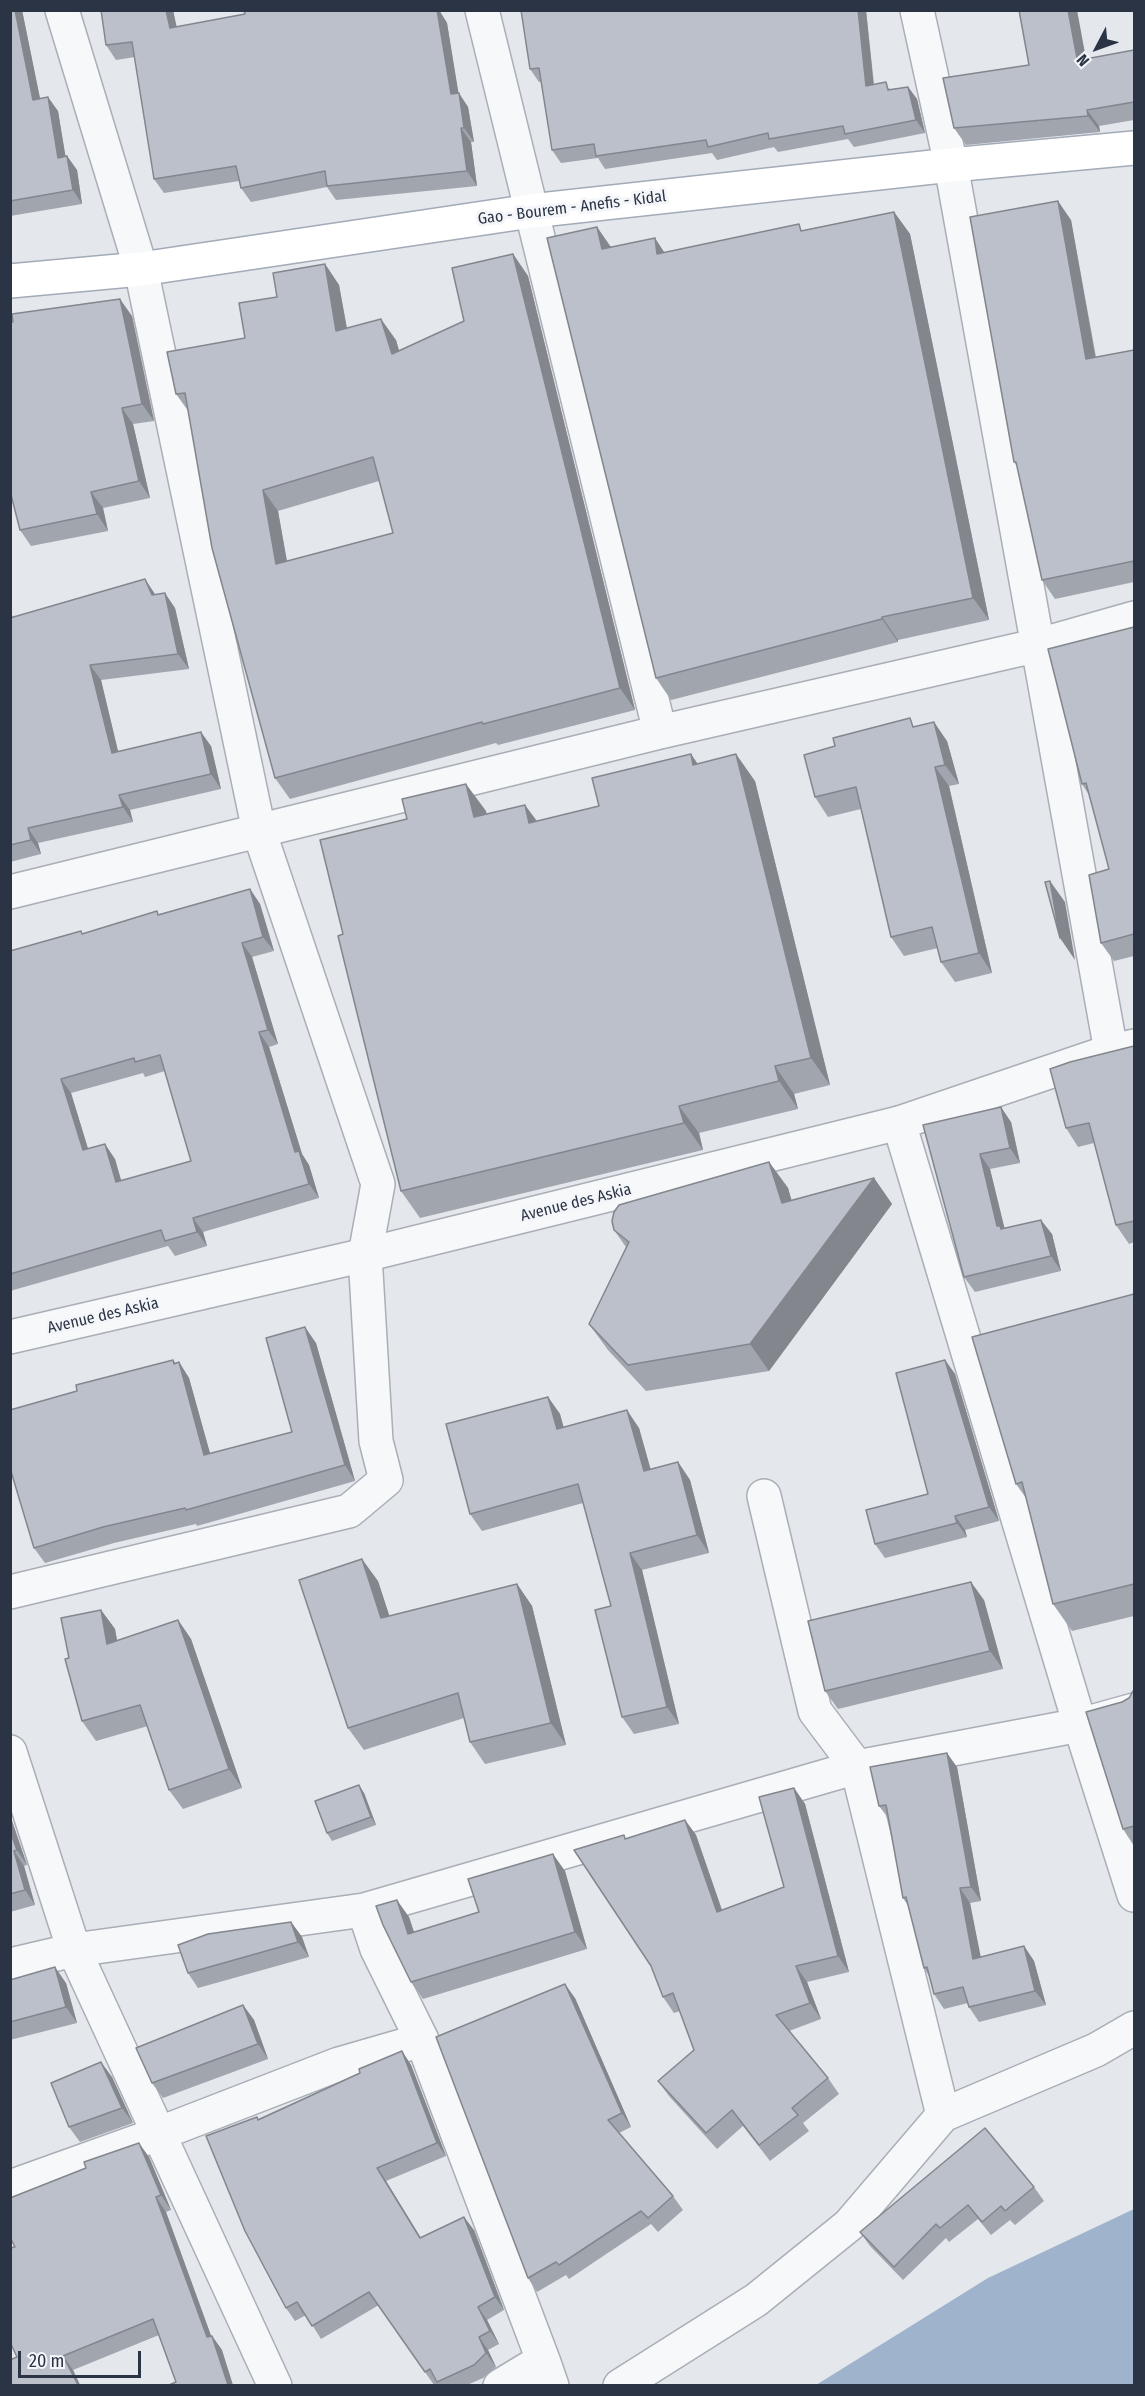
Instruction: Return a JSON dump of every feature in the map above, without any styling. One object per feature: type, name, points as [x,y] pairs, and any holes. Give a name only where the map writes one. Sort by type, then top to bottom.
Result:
[{"type":"main road","name":"Gao - Bourem - Anefis - Kidal","points":[[10,281],[141,269],[531,211],[951,165],[1134,148]]},
{"type":"street","points":[[10,1592],[350,1511],[386,1480],[376,1441],[365,1255],[378,1184],[259,831],[141,269],[62,10]]},
{"type":"street","points":[[482,10],[660,732]]},
{"type":"street","points":[[917,10],[951,165],[1039,645],[1123,1049]]},
{"type":"street","points":[[10,892],[660,732],[1039,645],[1134,618]]},
{"type":"street","name":"Avenue des Askia","points":[[10,1337],[365,1255],[899,1123],[1123,1049]]},
{"type":"street","points":[[899,1123],[1080,1725],[1134,1895]]},
{"type":"street","points":[[764,1496],[815,1711],[857,1767],[943,2115]]},
{"type":"street","points":[[10,1965],[74,1950],[364,1910],[857,1767],[1080,1725],[1134,1710]]},
{"type":"street","points":[[10,1752],[74,1950],[275,2385]]},
{"type":"street","points":[[364,1910],[377,1949],[422,2040],[548,2372],[500,2385]]},
{"type":"street","points":[[620,2385],[756,2300],[849,2225],[943,2115],[1096,2050],[1134,2028]]},
{"type":"street","points":[[10,2187],[158,2134],[339,2064],[422,2040]]},
{"type":"water","points":[[1134,2209],[1134,2385],[816,2385],[988,2278]]},
{"type":"building","points":[[10,10],[15,10],[33,100],[48,97],[58,158],[67,156],[73,190],[10,201]]},
{"type":"building","points":[[101,10],[166,10],[170,28],[245,14],[244,10],[437,10],[451,94],[459,93],[467,171],[327,186],[325,171],[241,188],[236,166],[154,179],[132,42],[106,45]]},
{"type":"building","points":[[521,10],[858,10],[866,86],[886,82],[888,90],[908,87],[916,120],[845,134],[843,126],[769,139],[768,133],[708,147],[706,140],[596,156],[594,144],[552,150],[539,68],[530,69]]},
{"type":"building","points":[[1019,10],[1068,10],[1077,58],[1080,60],[1134,50],[1134,102],[1087,110],[1088,116],[954,128],[943,78],[1029,65]]},
{"type":"building","points":[[1058,201],[1086,359],[1134,350],[1134,561],[1042,580],[1016,462],[1014,462],[970,217]]},
{"type":"building","points":[[894,212],[973,598],[882,617],[882,619],[656,678],[547,238],[597,227],[602,249],[655,238],[657,254],[799,224],[801,231]]},
{"type":"building","points":[[513,254],[620,688],[483,724],[482,722],[275,778],[212,548],[185,393],[176,394],[167,352],[245,338],[239,303],[277,297],[273,273],[325,264],[336,331],[381,319],[392,354],[464,321],[452,268]],"holes":[[[373,457],[393,533],[276,564],[263,490]]]},
{"type":"building","points":[[120,299],[142,404],[122,408],[139,481],[91,492],[97,514],[20,530],[10,491],[10,322],[13,322],[12,314]]},
{"type":"building","points":[[145,579],[152,595],[165,593],[178,654],[90,665],[112,753],[201,732],[211,774],[119,795],[123,807],[28,828],[31,840],[10,845],[10,618]]},
{"type":"building","points":[[1134,627],[1134,934],[1101,943],[1089,875],[1109,869],[1086,783],[1082,784],[1048,649]]},
{"type":"building","points":[[910,718],[913,727],[934,722],[945,765],[935,767],[979,953],[941,962],[932,927],[891,937],[856,787],[815,797],[804,755],[835,746],[833,738]]},
{"type":"building","points":[[691,754],[693,765],[736,754],[811,1058],[775,1066],[779,1081],[679,1106],[684,1123],[401,1191],[338,936],[343,934],[320,840],[407,819],[402,799],[466,784],[474,817],[525,805],[529,823],[599,806],[592,778]]},
{"type":"building","points":[[1050,881],[1060,938],[1045,882]]},
{"type":"building","points":[[250,889],[263,937],[242,943],[268,1030],[259,1032],[295,1152],[299,1151],[309,1184],[193,1218],[197,1232],[165,1241],[161,1230],[10,1274],[10,951],[81,931],[82,934],[157,911],[158,915]],"holes":[[[160,1055],[191,1161],[116,1182],[105,1144],[83,1150],[61,1079],[134,1058],[135,1062]]]},
{"type":"building","points":[[1134,1046],[1134,1221],[1116,1225],[1089,1123],[1066,1128],[1050,1069]]},
{"type":"building","points":[[1001,1107],[1010,1148],[980,1154],[997,1226],[1001,1229],[1041,1220],[1051,1256],[964,1277],[923,1125]]},
{"type":"building","points":[[769,1162],[782,1203],[874,1178],[750,1344],[628,1365],[589,1324],[629,1242],[614,1230],[612,1221],[614,1212],[619,1205]]},
{"type":"building","points":[[1134,1294],[1134,1584],[1053,1604],[1022,1482],[1016,1484],[972,1337]]},
{"type":"building","points":[[305,1327],[345,1465],[186,1510],[185,1508],[103,1527],[34,1548],[10,1468],[10,1410],[77,1391],[76,1385],[173,1360],[174,1364],[179,1362],[204,1455],[292,1432],[266,1338]]},
{"type":"building","points":[[945,1360],[989,1507],[955,1516],[957,1523],[875,1544],[866,1510],[928,1494],[896,1373]]},
{"type":"building","points":[[548,1397],[557,1429],[627,1410],[644,1471],[678,1462],[697,1535],[630,1553],[667,1707],[622,1717],[595,1610],[611,1606],[578,1484],[470,1514],[446,1424]]},
{"type":"building","points":[[362,1559],[381,1618],[517,1584],[551,1723],[470,1742],[458,1693],[348,1728],[299,1580]]},
{"type":"building","points":[[971,1582],[990,1651],[825,1691],[808,1621]]},
{"type":"building","points":[[101,1610],[107,1644],[178,1620],[229,1769],[169,1790],[140,1705],[82,1721],[65,1659],[69,1658],[61,1618]]},
{"type":"building","points":[[1134,1690],[1134,1826],[1123,1829],[1086,1712],[1122,1702],[1129,1698]]},
{"type":"building","points":[[947,1753],[971,1887],[960,1888],[973,1959],[1024,1946],[1035,1991],[969,2007],[963,1987],[934,1994],[927,1967],[924,1968],[906,1897],[903,1898],[886,1805],[879,1806],[870,1767]]},
{"type":"building","points":[[359,1785],[371,1817],[327,1833],[315,1801]]},
{"type":"building","points":[[794,1788],[838,1956],[796,1966],[810,2003],[776,2015],[828,2078],[792,2108],[798,2115],[759,2145],[732,2110],[706,2133],[658,2081],[694,2050],[673,1993],[663,1997],[651,1966],[574,1850],[624,1835],[625,1839],[685,1820],[717,1912],[784,1887],[759,1797]]},
{"type":"building","points":[[10,1831],[17,1850],[14,1851],[25,1890],[10,1894]]},
{"type":"building","points":[[553,1854],[575,1932],[411,1982],[376,1906],[397,1900],[408,1934],[479,1912],[468,1879]]},
{"type":"building","points":[[291,1922],[298,1942],[188,1973],[178,1945],[208,1934]]},
{"type":"building","points":[[55,1967],[66,2007],[10,2022],[10,1980]]},
{"type":"building","points":[[565,1984],[622,2113],[608,2120],[673,2196],[648,2218],[641,2211],[559,2265],[556,2262],[528,2278],[436,2037]]},
{"type":"building","points":[[243,2005],[258,2044],[152,2083],[136,2048]]},
{"type":"building","points":[[402,2051],[437,2143],[377,2168],[420,2238],[464,2217],[495,2297],[478,2307],[490,2331],[479,2337],[486,2353],[474,2365],[437,2382],[430,2369],[425,2372],[369,2292],[312,2326],[297,2302],[286,2308],[245,2231],[206,2136],[257,2117],[258,2120],[360,2073],[359,2069]]},
{"type":"building","points":[[101,2062],[122,2108],[69,2127],[51,2083]]},
{"type":"building","points":[[985,2128],[1034,2187],[1005,2211],[1001,2206],[982,2222],[968,2205],[940,2228],[936,2224],[894,2267],[860,2232]]},
{"type":"building","points":[[139,2143],[161,2195],[156,2197],[207,2337],[212,2336],[228,2385],[169,2385],[176,2382],[153,2319],[63,2356],[78,2385],[10,2385],[10,2360],[17,2357],[10,2342],[10,2248],[15,2247],[10,2237],[10,2198],[86,2168],[84,2162]]}]
